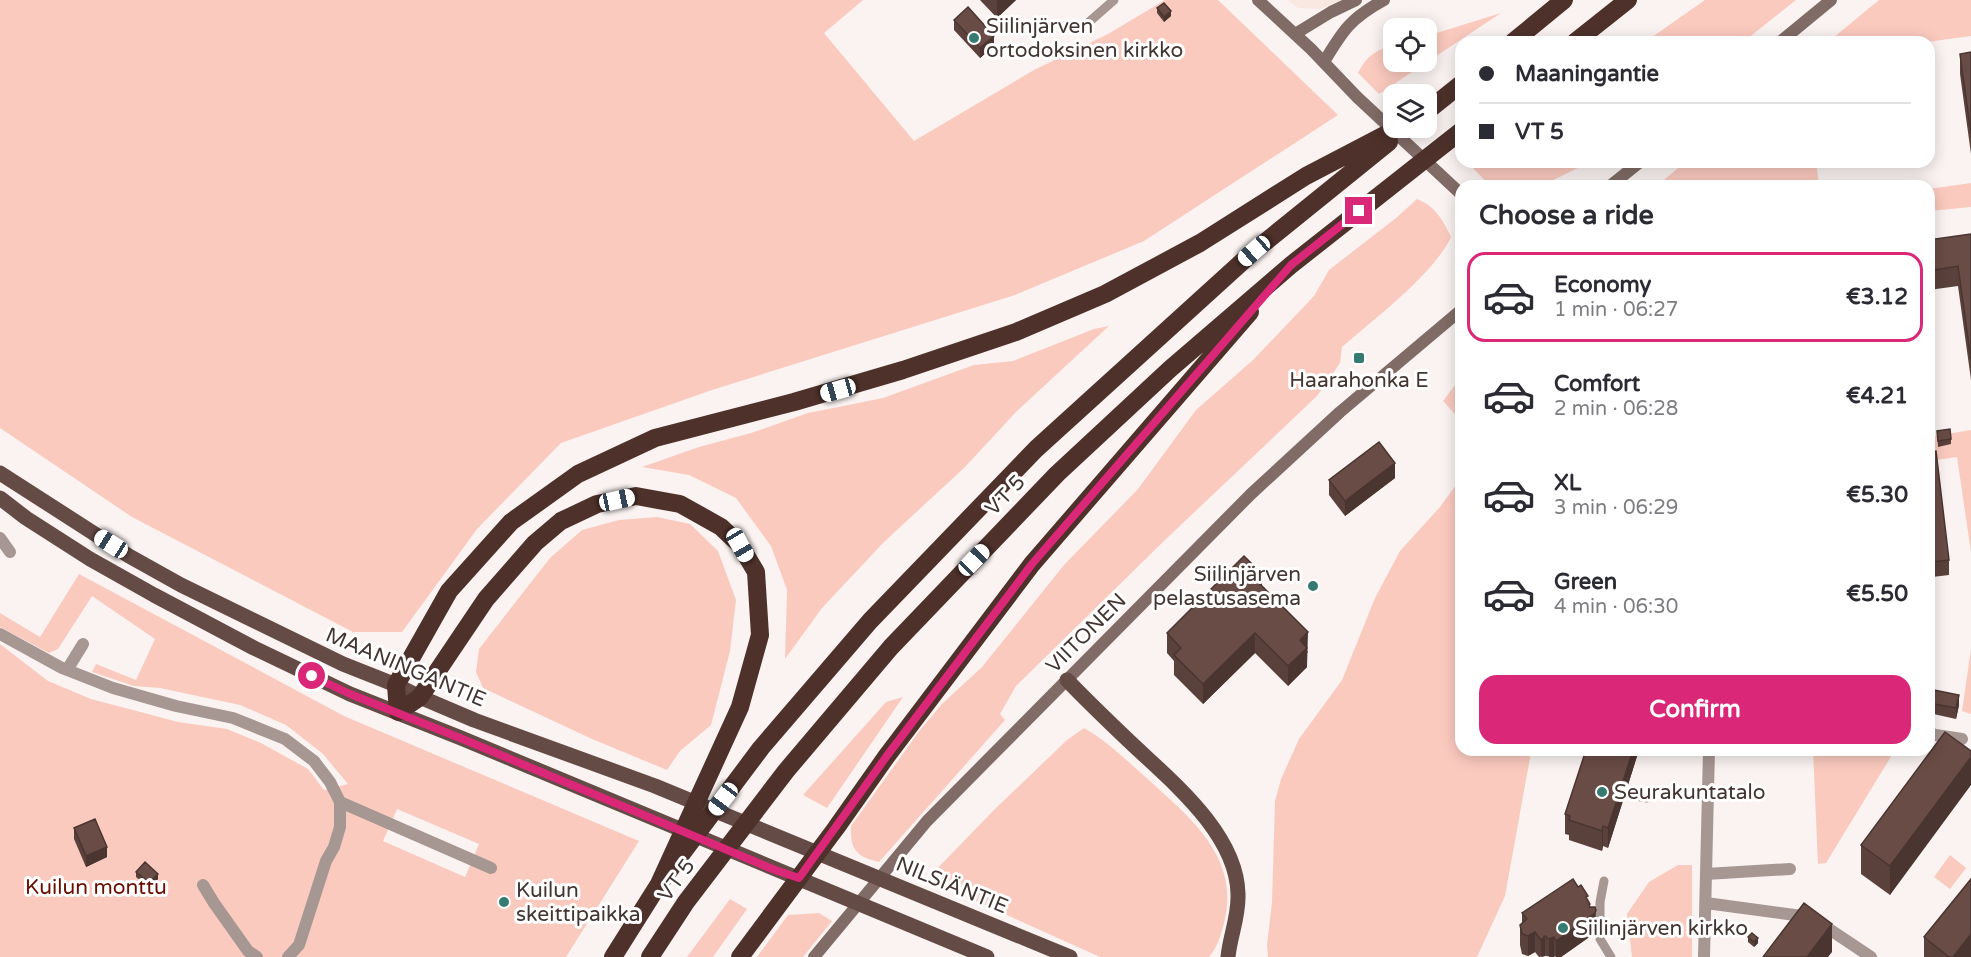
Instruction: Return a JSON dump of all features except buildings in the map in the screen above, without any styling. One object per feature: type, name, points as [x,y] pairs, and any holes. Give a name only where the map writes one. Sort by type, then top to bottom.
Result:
[{"type":"highway","points":[[1520,36],[1564,0]]},
{"type":"highway","points":[[1583,36],[1628,0]]},
{"type":"highway","points":[[1437,103],[1455,89]]},
{"type":"highway","points":[[658,884],[740,707],[760,635],[756,572],[740,545],[721,526],[680,504],[636,496],[597,504],[561,520],[536,543],[486,599],[420,698],[398,712],[396,685],[449,591],[511,522],[579,474],[655,438],[881,377],[1016,333],[1105,294],[1190,249],[1306,177],[1383,136]]},
{"type":"highway","name":"VT 5","points":[[650,957],[686,902],[794,762],[891,647],[1057,474],[1170,369],[1291,265],[1455,136]]},
{"type":"highway","name":"VT 5","points":[[613,957],[658,884],[761,748],[870,621],[1036,449],[1254,251],[1395,138]]},
{"type":"highway","points":[[740,957],[893,748],[1032,564],[1291,265]]},
{"type":"main road","points":[[1258,0],[1324,62],[1357,97],[1455,187]]},
{"type":"main road","points":[[1295,34],[1356,0]]},
{"type":"main road","points":[[1324,62],[1338,38],[1353,20],[1384,0]]},
{"type":"main road","points":[[1787,36],[1831,0]]},
{"type":"main road","points":[[1618,180],[1632,168]]},
{"type":"main road","name":"VIITONEN","points":[[814,957],[927,820],[1251,494],[1340,412],[1455,315]]},
{"type":"main road","name":"MAANINGANTIE","points":[[2,479],[181,585],[344,664],[474,720],[655,786],[818,852]]},
{"type":"main road","name":"MAANINGANTIE","points":[[0,498],[26,518],[90,559],[154,595],[254,648],[350,694],[799,878]]},
{"type":"main road","points":[[1067,680],[1177,786],[1222,842],[1231,863],[1238,892],[1238,912],[1226,953]]},
{"type":"main road","name":"NILSIÄNTIE","points":[[818,852],[1070,957]]},
{"type":"main road","points":[[799,878],[918,928],[963,952],[987,957]]},
{"type":"street","points":[[0,538],[10,552]]},
{"type":"street","points":[[0,634],[67,670],[113,688],[176,706],[232,718],[285,739],[314,761],[330,782],[340,802],[340,827],[326,861],[299,945],[288,957]]},
{"type":"street","points":[[67,670],[83,644]]},
{"type":"street","points":[[1935,735],[1962,739]]},
{"type":"street","points":[[1704,957],[1709,756]]},
{"type":"street","points":[[340,802],[491,868]]},
{"type":"street","points":[[1706,874],[1790,869]]},
{"type":"street","points":[[203,885],[248,951],[257,957]]},
{"type":"street","points":[[1706,903],[1802,916],[1817,921],[1871,957]]},
{"type":"lane","points":[[1081,29],[1114,0]]},
{"type":"lane","points":[[1630,795],[1647,798]]},
{"type":"lane","points":[[1604,881],[1600,903],[1600,939],[1611,957]]},
{"type":"shaded area","points":[[1288,0],[1342,0],[1320,9],[1298,8]]},
{"type":"green space","points":[[0,0],[863,0],[824,33],[914,141],[1034,70],[1108,34],[1165,0],[1218,0],[1338,115],[1144,241],[1015,295],[712,390],[561,443],[477,529],[402,632],[353,632],[132,517],[0,428]]},
{"type":"green space","points":[[1705,0],[1796,0],[1751,36],[1654,36]]},
{"type":"green space","points":[[1879,0],[1971,0],[1971,36],[1935,41],[1935,36],[1835,36]]},
{"type":"green space","points":[[1501,13],[1466,36],[1455,36],[1455,44],[1437,55],[1437,33]]},
{"type":"green space","points":[[1383,49],[1383,72],[1412,72],[1394,84],[1383,84],[1383,91],[1379,94],[1358,73],[1372,55]]},
{"type":"green space","points":[[1473,168],[1578,168],[1553,180],[1484,180]]},
{"type":"green space","points":[[1678,168],[1817,168],[1818,180],[1664,180]]},
{"type":"green space","points":[[1971,183],[1971,207],[1935,210],[1935,188]]},
{"type":"green space","points":[[1417,199],[1438,214],[1451,237],[1431,266],[1402,295],[1342,347],[1340,363],[1317,396],[1016,686],[1000,714],[1005,720],[879,862],[865,858],[856,851],[852,841],[851,826],[920,730],[942,704],[982,667],[1064,565],[1138,489],[1196,410],[1253,360],[1314,296],[1329,270]]},
{"type":"green space","points":[[1109,326],[1017,411],[964,468],[884,542],[822,608],[785,659],[787,590],[771,546],[736,498],[689,475],[642,467],[808,413],[883,398],[974,365],[1013,361],[1094,329]]},
{"type":"green space","points":[[1455,385],[1455,414],[1443,401]]},
{"type":"green space","points":[[1971,430],[1971,552],[1957,457],[1935,460],[1935,436]]},
{"type":"green space","points":[[1455,486],[1455,756],[1530,756],[1505,896],[1477,957],[1268,957],[1275,801],[1281,779],[1299,739],[1342,680],[1375,598],[1400,551],[1440,507]]},
{"type":"green space","points":[[657,517],[690,524],[718,551],[736,600],[730,651],[711,725],[680,751],[667,770],[592,739],[483,688],[476,672],[479,649],[550,558],[582,530],[619,520]]},
{"type":"green space","name":"Kuilun monttu","points":[[79,574],[344,716],[639,841],[566,957],[0,957],[0,644],[48,681],[91,699],[178,722],[227,729],[261,743],[308,769],[324,790],[348,784],[323,754],[286,725],[240,705],[160,688],[134,686],[92,672],[96,664],[136,680],[155,639],[92,596],[58,649],[49,653],[0,627],[0,613],[40,637]],"holes":[[[397,809],[479,844],[465,877],[383,841]]]},
{"type":"green space","points":[[1971,649],[1971,714],[1962,711]]},
{"type":"green space","points":[[903,697],[827,808],[803,795],[886,702]]},
{"type":"green space","points":[[1084,728],[1118,752],[1181,810],[1196,825],[1219,859],[1225,879],[1227,900],[1222,932],[1209,957],[1100,957],[927,879],[995,809],[1067,740]]},
{"type":"green space","points":[[1813,756],[1891,756],[1826,863],[1818,864]]},
{"type":"green space","points":[[1950,855],[1966,868],[1950,889],[1934,877]]},
{"type":"green space","points":[[1678,865],[1692,865],[1692,957],[1632,957],[1627,914],[1649,882]]},
{"type":"green space","points":[[730,899],[747,909],[713,957],[687,957]]},
{"type":"green space","points":[[819,913],[832,921],[803,957],[757,957],[788,915]]},
{"type":"place","name":"Siilinjärven ortodoksinen kirkko","points":[[974,38]]},
{"type":"place","name":"Haarahonka E","points":[[1359,358]]},
{"type":"place","name":"Siilinjärven pelastusasema","points":[[1313,586]]},
{"type":"place","name":"Seurakuntatalo","points":[[1602,792]]},
{"type":"place","name":"Kuilun skeittipaikka","points":[[504,902]]},
{"type":"place","name":"Siilinjärven kirkko","points":[[1563,928]]},
{"type":"route","points":[[312,676],[350,694],[799,878],[886,757],[1032,564],[1291,265],[1359,211]]}]
